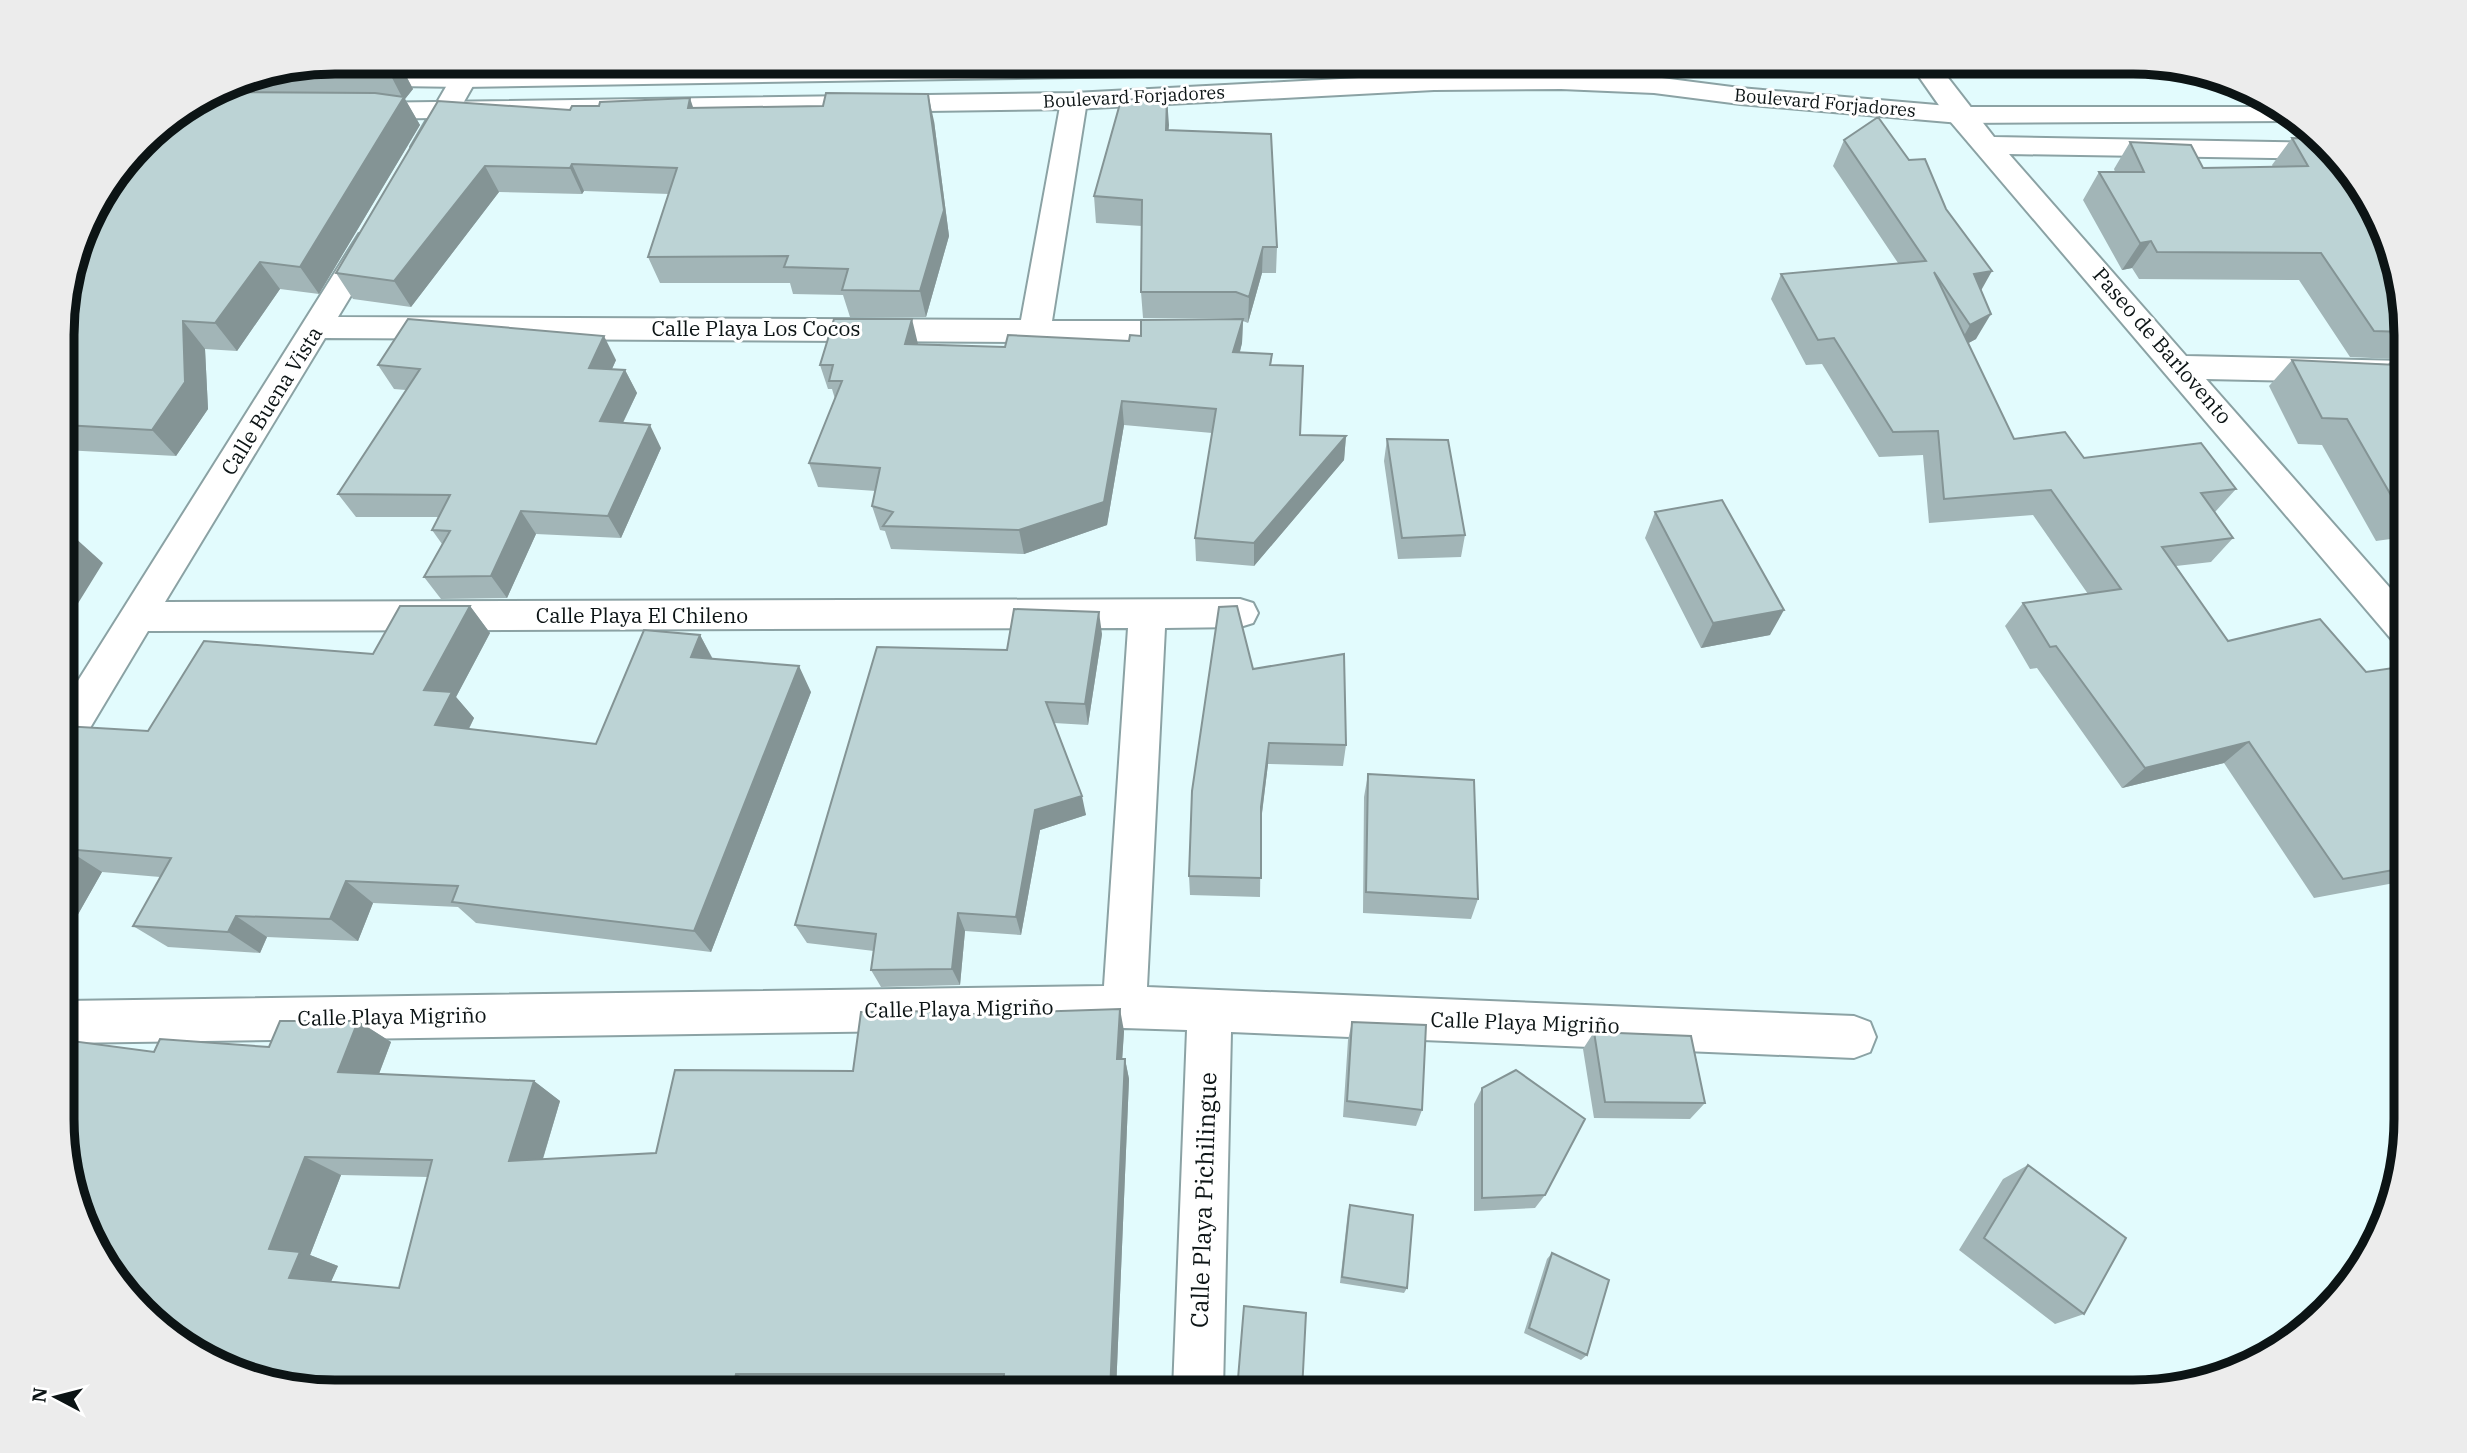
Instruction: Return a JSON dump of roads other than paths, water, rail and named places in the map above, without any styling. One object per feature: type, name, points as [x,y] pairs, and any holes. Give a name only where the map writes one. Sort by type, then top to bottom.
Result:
[{"type":"street","points":[[411,171],[466,74]]},
{"type":"street","name":"Paseo de Barlovento","points":[[1931,74],[1961,115],[2394,617]]},
{"type":"street","name":"Boulevard Forjadores","points":[[336,111],[1074,101],[1434,82],[1561,81],[1654,85],[1740,96],[1961,115],[2273,115]]},
{"type":"street","points":[[1035,331],[1074,101]]},
{"type":"street","points":[[1989,145],[2319,152]]},
{"type":"street","name":"Calle Buena Vista","points":[[74,719],[382,219]]},
{"type":"street","name":"Calle Playa Los Cocos","points":[[318,327],[1222,332]]},
{"type":"street","points":[[2181,367],[2394,372]]},
{"type":"street","name":"Calle Playa El Chileno","points":[[136,617],[1240,613]]},
{"type":"street","points":[[1124,1007],[1147,615]]},
{"type":"street","name":"Calle Playa Migriño","points":[[74,1021],[1124,1007],[1854,1037]]},
{"type":"street","name":"Calle Playa Pichilingue","points":[[1198,1380],[1210,1009]]}]
